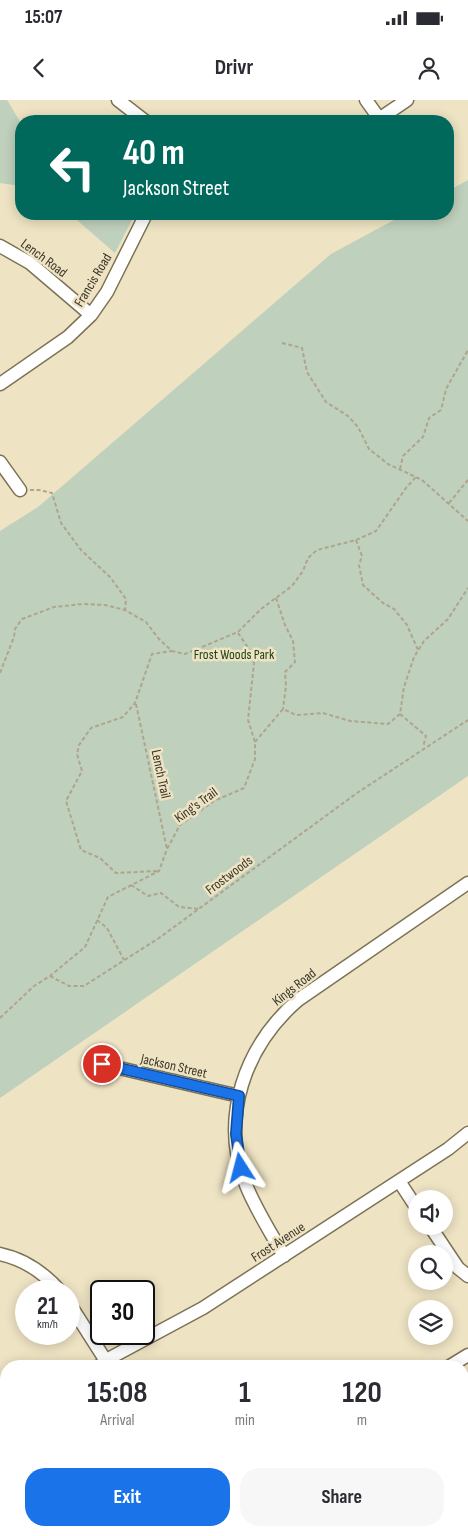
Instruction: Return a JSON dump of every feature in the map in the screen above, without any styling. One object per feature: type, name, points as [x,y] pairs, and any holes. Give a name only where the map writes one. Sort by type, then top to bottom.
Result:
[{"type":"street","points":[[118,100],[137,115]]},
{"type":"street","points":[[366,100],[375,115]]},
{"type":"street","points":[[387,115],[407,100]]},
{"type":"street","name":"Francis Road","points":[[0,384],[68,337],[91,315],[107,292],[143,220]]},
{"type":"street","name":"Lench Road","points":[[0,246],[30,263],[91,315]]},
{"type":"street","points":[[0,462],[20,490]]},
{"type":"street","name":"Kings Road","points":[[284,1256],[255,1205],[246,1184],[241,1168],[236,1134],[239,1096],[255,1052],[263,1037],[285,1011],[298,1000],[468,883]]},
{"type":"street","name":"Jackson Street","points":[[102,1064],[239,1096]]},
{"type":"street","name":"Frost Avenue","points":[[109,1360],[203,1308],[448,1149],[468,1133]]},
{"type":"street","points":[[399,1181],[408,1194]]},
{"type":"street","points":[[436,1235],[458,1268],[468,1276]]},
{"type":"street","points":[[0,1254],[32,1267],[48,1280]]},
{"type":"street","points":[[80,1323],[100,1360]]},
{"type":"path","points":[[282,343],[302,348],[307,372],[326,402],[348,416],[358,427],[369,449],[388,464],[422,480],[468,521]]},
{"type":"path","points":[[400,470],[404,456],[423,437],[429,418],[441,410],[446,389],[468,350]]},
{"type":"path","points":[[159,871],[116,873],[100,858],[81,850],[66,801],[82,771],[78,754],[79,745],[91,728],[123,717],[135,703],[152,654],[172,651],[186,654],[238,632],[261,608],[292,586],[303,571],[308,558],[317,550],[356,540],[376,531],[416,477]]},
{"type":"path","points":[[448,503],[468,480]]},
{"type":"path","points":[[20,490],[39,490],[52,493],[61,523],[81,550],[110,577],[126,599],[125,610]]},
{"type":"path","points":[[356,540],[362,556],[360,566],[363,585],[383,603],[394,609],[407,625],[418,650]]},
{"type":"path","points":[[283,709],[296,715],[323,713],[350,721],[388,724],[400,714],[404,687],[414,656],[424,641],[448,619],[468,588]]},
{"type":"path","points":[[255,742],[283,709],[286,686],[285,672],[295,662],[293,641],[285,625],[276,598]]},
{"type":"path","points":[[0,674],[14,637],[15,629],[22,619],[54,607],[73,605],[105,606],[125,610],[146,622],[158,638],[172,651]]},
{"type":"path","points":[[238,632],[251,652],[254,664],[248,720],[255,742]]},
{"type":"path","name":"Lench Trail","points":[[135,703],[167,849]]},
{"type":"path","points":[[400,714],[426,736],[423,748]]},
{"type":"path","name":"Frostwoods","points":[[50,976],[69,986],[84,986],[160,938],[286,843],[423,748],[468,720]]},
{"type":"path","name":"King's Trail","points":[[159,871],[167,849],[180,825],[214,801],[244,788],[256,759],[255,742]]},
{"type":"path","points":[[0,1017],[34,986],[50,976],[84,947],[108,897],[159,871]]},
{"type":"path","points":[[131,885],[148,896],[161,893],[179,907],[200,909]]},
{"type":"path","points":[[97,920],[107,928],[124,960]]},
{"type":"green space","points":[[0,100],[7,100],[16,115],[15,185],[0,183]]},
{"type":"green space","name":"Frost Woods Park","points":[[468,180],[468,776],[0,1098],[0,531],[38,507],[331,254],[394,220],[454,220],[454,188]]},
{"type":"green space","points":[[77,220],[132,220],[115,253]]},
{"type":"route","points":[[102,1064],[239,1096],[236,1134],[241,1168]]}]
